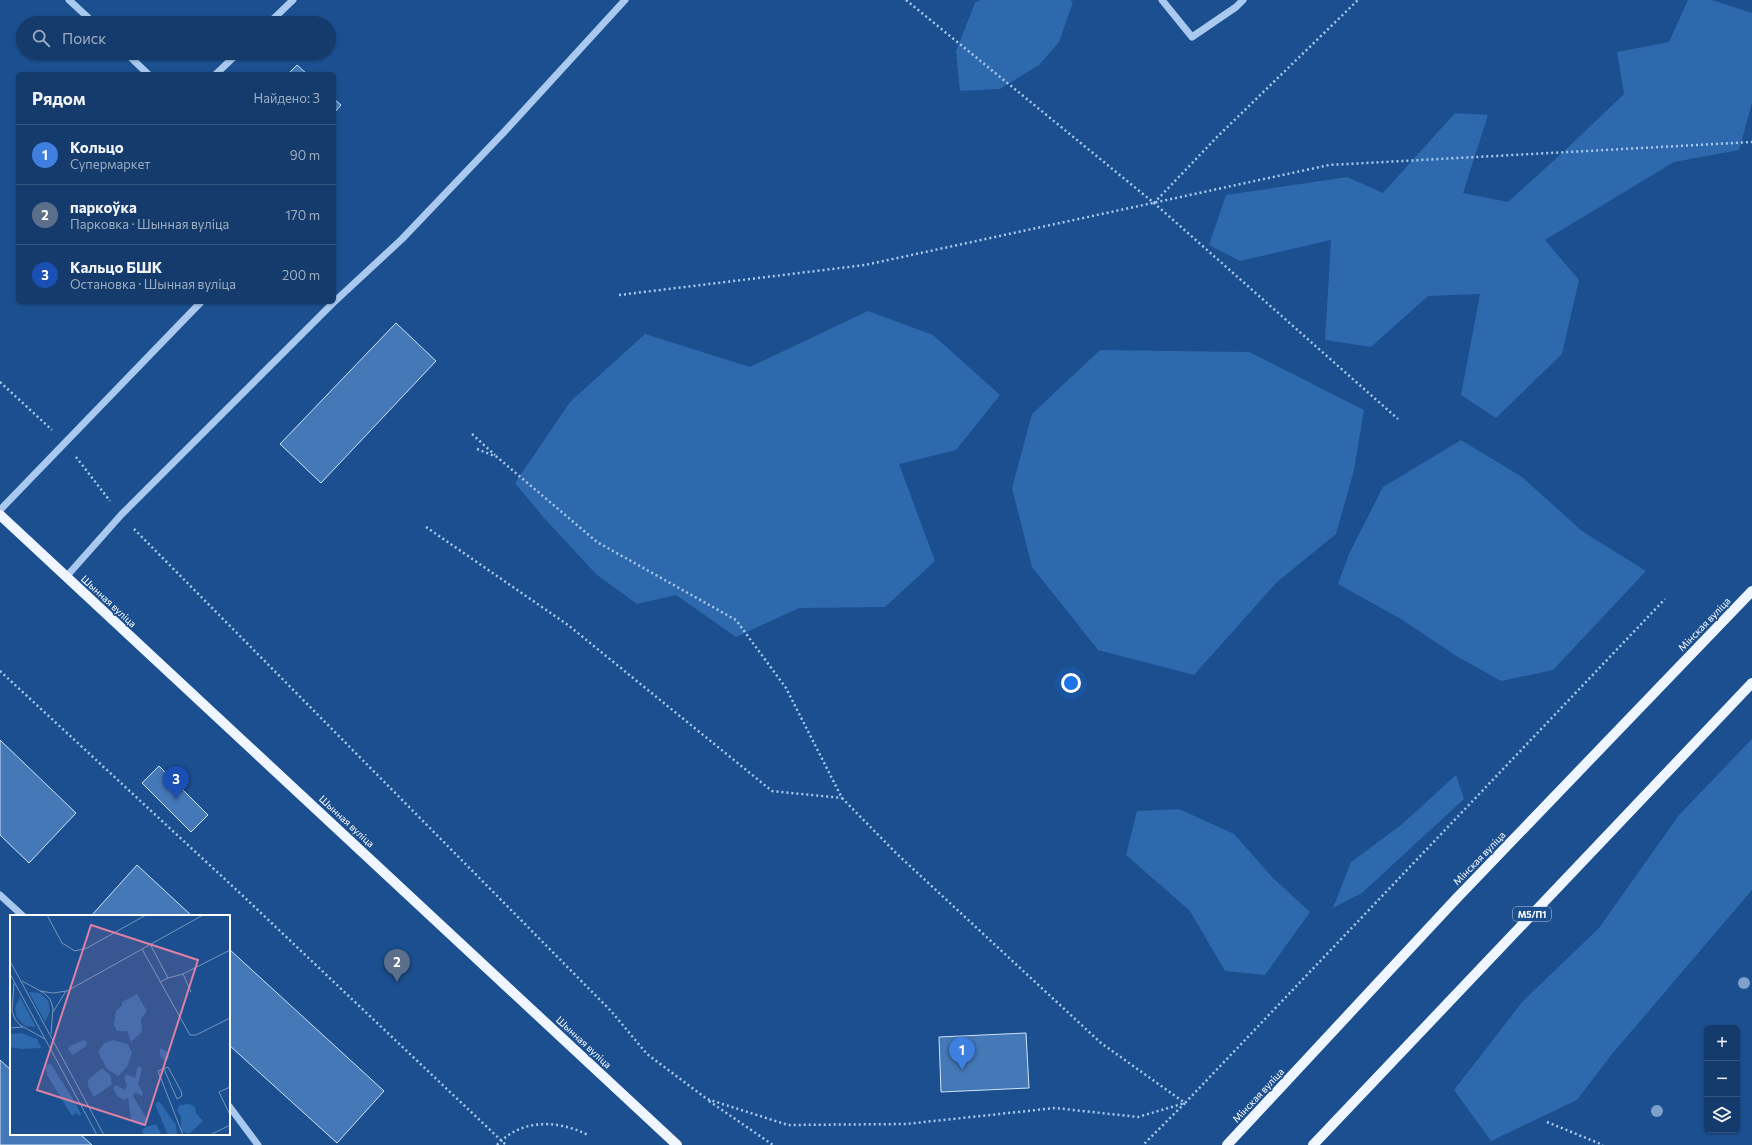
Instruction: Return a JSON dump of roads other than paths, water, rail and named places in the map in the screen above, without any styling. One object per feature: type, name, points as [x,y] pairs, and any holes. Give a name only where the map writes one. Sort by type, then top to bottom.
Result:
[{"type":"main road","name":"Шынная вуліца","points":[[0,515],[677,1145]]},
{"type":"main road","name":"Мінская вуліца","points":[[1227,1145],[1455,900],[1752,591]]},
{"type":"main road","name":"М5/П1","points":[[1313,1145],[1752,684]]},
{"type":"lane","points":[[69,0],[86,16]]},
{"type":"lane","points":[[276,16],[293,0]]},
{"type":"lane","points":[[336,299],[402,239],[506,131],[625,0]]},
{"type":"lane","points":[[1162,0],[1192,37],[1244,0]]},
{"type":"lane","points":[[133,60],[146,72]]},
{"type":"lane","points":[[218,72],[231,60]]},
{"type":"lane","points":[[0,510],[199,304]]},
{"type":"lane","points":[[66,577],[121,516],[331,304]]},
{"type":"lane","points":[[0,895],[22,915]]},
{"type":"lane","points":[[230,1107],[258,1145]]},
{"type":"place","name":"Кальцо БШК","points":[[176,799]]},
{"type":"place","name":"паркоўка","points":[[397,982]]},
{"type":"place","name":"Кольцо","points":[[962,1070]]}]
